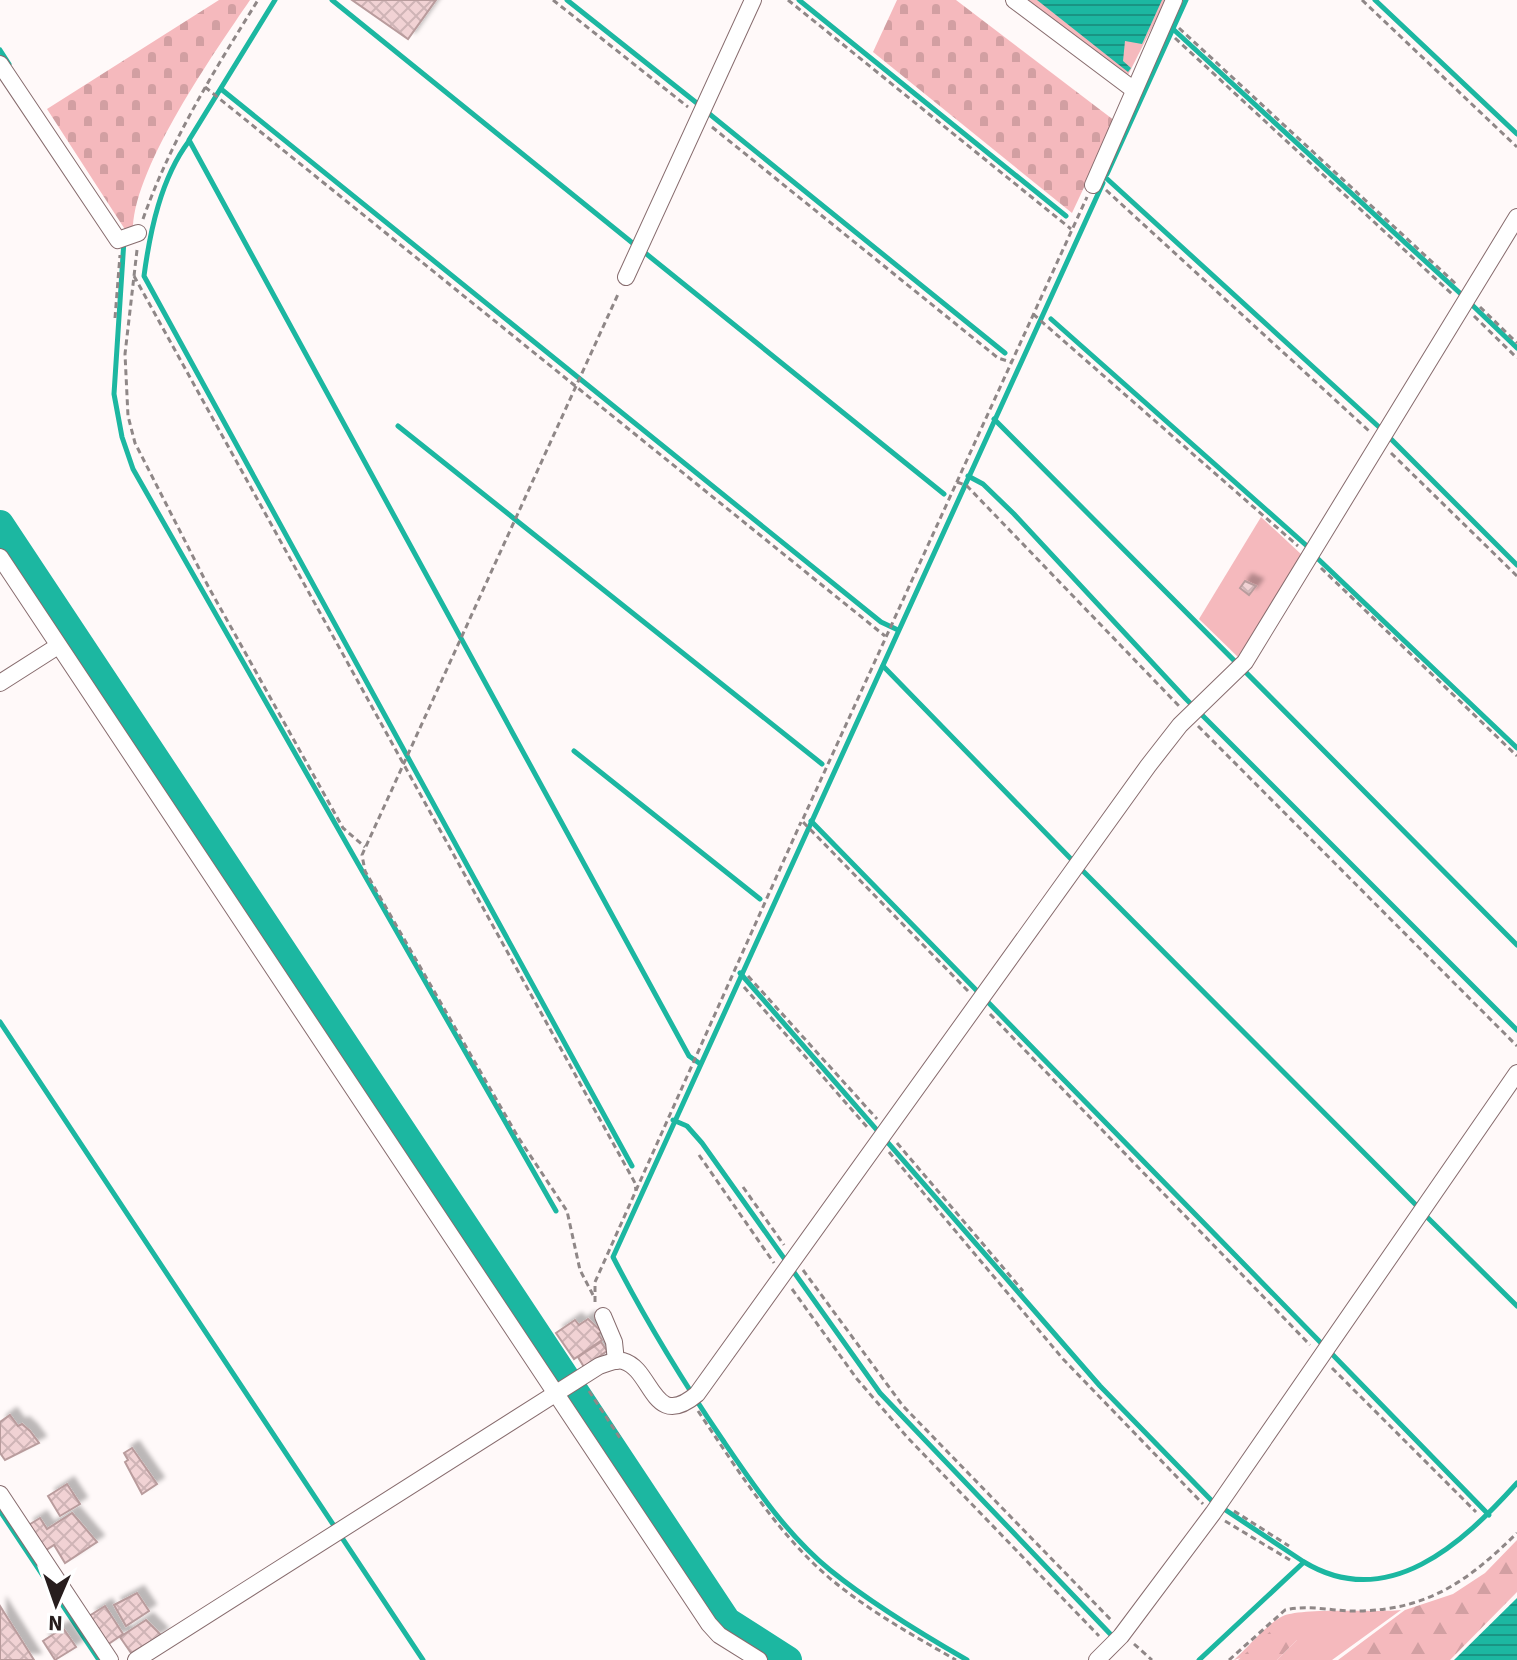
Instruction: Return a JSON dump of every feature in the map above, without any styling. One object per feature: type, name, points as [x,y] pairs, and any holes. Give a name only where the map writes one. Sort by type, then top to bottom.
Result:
[{"type":"street","points":[[626,277],[753,0]]},
{"type":"street","points":[[1014,0],[1134,90]]},
{"type":"street","points":[[1099,187],[1134,90],[1174,0]]},
{"type":"street","points":[[0,64],[126,237]]},
{"type":"street","points":[[136,1660],[568,1385],[616,1361],[632,1365],[660,1402],[678,1405],[692,1398],[1148,766],[1193,712],[1241,667],[1517,217]]},
{"type":"street","points":[[0,557],[58,646],[568,1385],[709,1624],[719,1635],[759,1660]]},
{"type":"street","points":[[0,683],[58,646]]},
{"type":"street","points":[[1113,1645],[1217,1507],[1517,1073]]},
{"type":"street","points":[[603,1316],[617,1351],[616,1361]]},
{"type":"street","points":[[0,1494],[110,1660]]},
{"type":"path","points":[[115,318],[121,248],[205,87],[258,0]]},
{"type":"path","points":[[553,0],[998,358],[1011,362]]},
{"type":"path","points":[[788,0],[1072,230]]},
{"type":"path","points":[[1362,0],[1517,147]]},
{"type":"path","points":[[1179,28],[1465,301],[1517,358]]},
{"type":"path","points":[[1174,38],[1465,301],[1517,343]]},
{"type":"path","points":[[205,87],[886,634]]},
{"type":"path","points":[[593,1295],[595,1282],[695,1054],[891,623],[959,483],[1072,230],[1099,187],[1382,436],[1517,576]]},
{"type":"path","points":[[126,237],[134,276],[125,387],[128,416],[144,465],[343,828],[365,847]]},
{"type":"path","points":[[134,276],[406,758],[635,1183],[636,1191]]},
{"type":"path","points":[[603,1316],[580,1270],[567,1211],[518,1137],[365,871],[362,855],[626,277]]},
{"type":"path","points":[[1035,315],[1309,557],[1517,756]]},
{"type":"path","points":[[959,483],[967,486],[1193,712],[1517,1046]]},
{"type":"path","points":[[802,821],[981,999],[1234,1263],[1325,1352],[1476,1512]]},
{"type":"path","points":[[748,976],[883,1135],[1063,1359],[1217,1507],[1290,1560]]},
{"type":"path","points":[[744,987],[1023,1291]]},
{"type":"path","points":[[699,1155],[903,1406],[1113,1645]]},
{"type":"path","points":[[743,1187],[788,1267],[880,1407],[1113,1645],[1152,1660]]},
{"type":"path","points":[[568,1385],[620,1438]]},
{"type":"path","points":[[692,1398],[750,1491],[814,1564],[894,1623],[956,1660]]},
{"type":"path","points":[[1217,1507],[1289,1546]]},
{"type":"path","points":[[1229,1660],[1285,1610],[1383,1609],[1447,1591],[1471,1576],[1517,1533]]},
{"type":"green space","points":[[219,0],[250,0],[162,141],[137,201],[133,227],[126,231],[47,109]]},
{"type":"green space","points":[[897,0],[956,0],[1115,121],[1072,213],[873,52]]},
{"type":"green space","points":[[1025,0],[1166,0],[1127,77]]},
{"type":"green space","points":[[1261,517],[1302,555],[1241,660],[1199,619]]},
{"type":"green space","points":[[1517,1540],[1517,1592],[1450,1660],[1338,1660],[1405,1610],[1453,1594],[1485,1573]]},
{"type":"green space","points":[[1401,1610],[1332,1660],[1277,1660],[1297,1640],[1234,1660],[1269,1626],[1290,1614]]},
{"type":"green space","points":[[1275,1627],[1297,1632],[1297,1640],[1277,1660],[1238,1660]]},
{"type":"shaded area","points":[[1037,0],[1162,0],[1142,44],[1125,41],[1123,61],[1131,68],[1128,72]]},
{"type":"shaded area","points":[[1517,1598],[1517,1660],[1454,1660]]},
{"type":"building","points":[[352,0],[436,0],[408,39]]},
{"type":"building","points":[[1245,581],[1256,586],[1249,595],[1240,588]]},
{"type":"building","points":[[588,1319],[602,1332],[598,1334],[602,1340],[574,1359],[556,1333],[575,1320],[579,1325]]},
{"type":"building","points":[[601,1342],[607,1351],[584,1367],[578,1357]]},
{"type":"building","points":[[10,1415],[39,1443],[5,1460],[0,1453],[0,1422]]},
{"type":"building","points":[[132,1448],[157,1484],[142,1494],[125,1462],[128,1460],[124,1453]]},
{"type":"building","points":[[67,1484],[80,1504],[60,1516],[48,1496]]},
{"type":"building","points":[[72,1513],[97,1542],[65,1563],[54,1545],[43,1552],[27,1526],[40,1518],[47,1529]]},
{"type":"building","points":[[137,1593],[149,1611],[126,1626],[114,1605]]},
{"type":"building","points":[[0,1606],[34,1660],[0,1660]]},
{"type":"building","points":[[105,1606],[123,1634],[107,1645],[89,1616]]},
{"type":"building","points":[[146,1620],[161,1635],[131,1653],[120,1637]]},
{"type":"building","points":[[63,1628],[76,1647],[55,1660],[43,1641]]},
{"type":"waterway","points":[[275,0],[189,140],[689,1056],[699,1063]]},
{"type":"waterway","points":[[332,0],[635,245]]},
{"type":"waterway","points":[[567,0],[698,104]]},
{"type":"waterway","points":[[799,0],[1066,216]]},
{"type":"waterway","points":[[1107,174],[1186,0]]},
{"type":"waterway","points":[[1375,0],[1517,134]]},
{"type":"waterway","points":[[1173,29],[1462,295]]},
{"type":"waterway","points":[[0,50],[9,64]]},
{"type":"waterway","points":[[221,89],[881,622],[898,630]]},
{"type":"waterway","points":[[707,112],[1005,353]]},
{"type":"waterway","points":[[189,141],[164,188],[153,223],[144,276],[632,1166]]},
{"type":"waterway","points":[[1105,177],[1379,427],[1517,565]]},
{"type":"waterway","points":[[967,1660],[846,1583],[814,1556],[785,1525],[693,1395],[613,1257],[1103,183]]},
{"type":"waterway","points":[[124,240],[114,394],[122,437],[133,469],[556,1211]]},
{"type":"waterway","points":[[644,252],[944,494]]},
{"type":"waterway","points":[[1469,302],[1517,348]]},
{"type":"waterway","points":[[1051,319],[1307,546]]},
{"type":"waterway","points":[[994,419],[1517,945]]},
{"type":"waterway","points":[[398,426],[822,764]]},
{"type":"waterway","points":[[968,476],[983,484],[1014,514],[1186,699],[1517,1030]]},
{"type":"waterway","points":[[0,524],[727,1621],[788,1660]]},
{"type":"waterway","points":[[1315,556],[1517,748]]},
{"type":"waterway","points":[[883,666],[1072,860]]},
{"type":"waterway","points":[[574,751],[760,899]]},
{"type":"waterway","points":[[811,821],[1323,1345]]},
{"type":"waterway","points":[[1081,869],[1417,1206]]},
{"type":"waterway","points":[[740,973],[1100,1386],[1212,1501],[1304,1562]]},
{"type":"waterway","points":[[0,1022],[423,1660]]},
{"type":"waterway","points":[[673,1120],[687,1126],[702,1143],[880,1393],[1116,1640]]},
{"type":"waterway","points":[[1426,1216],[1517,1306]]},
{"type":"waterway","points":[[1330,1352],[1489,1515]]},
{"type":"waterway","points":[[1199,1660],[1304,1562],[1335,1576],[1365,1580],[1394,1575],[1422,1564],[1448,1548],[1473,1528],[1517,1483]]},
{"type":"waterway","points":[[0,1511],[99,1660]]}]
